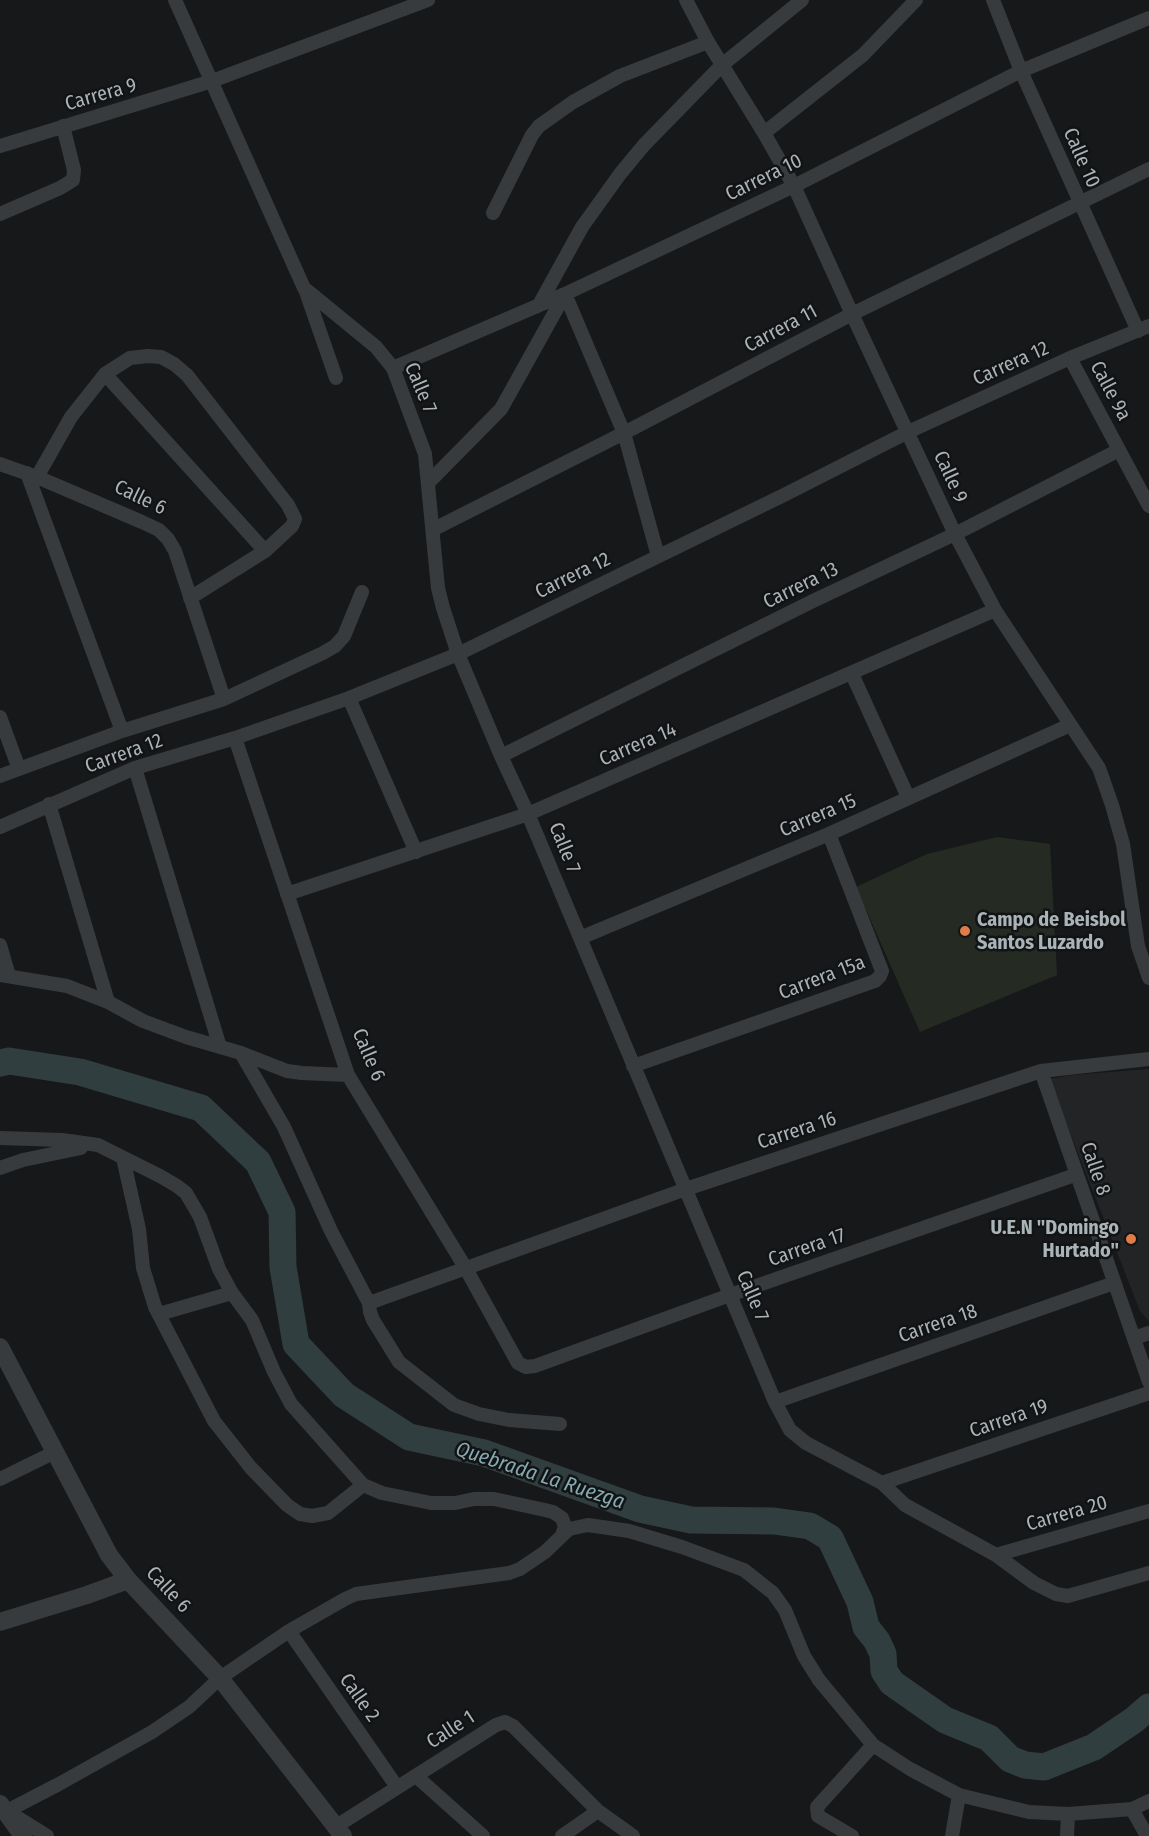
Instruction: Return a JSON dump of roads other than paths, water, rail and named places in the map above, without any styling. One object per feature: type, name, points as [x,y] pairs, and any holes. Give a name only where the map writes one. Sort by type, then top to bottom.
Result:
[{"type":"street","name":"Calle 7","points":[[175,0],[304,288],[376,347],[393,368],[425,454],[438,588],[458,654],[528,813],[775,1402],[790,1430],[797,1437],[882,1483],[905,1505],[996,1555],[1041,1587],[1056,1594],[1068,1596],[1149,1573]]},
{"type":"street","name":"Carrera 9","points":[[0,146],[212,81],[428,0]]},
{"type":"street","name":"Calle 9","points":[[686,0],[708,42],[794,186],[955,534],[995,610],[1099,768],[1113,805],[1123,844],[1138,946],[1149,978]]},
{"type":"street","points":[[539,305],[582,227],[620,174],[664,123],[722,65],[802,0]]},
{"type":"street","points":[[764,133],[863,55],[915,0]]},
{"type":"street","name":"Calle 10","points":[[993,0],[1021,71],[1079,201],[1144,328]]},
{"type":"street","name":"Carrera 10","points":[[393,368],[565,294],[794,186],[1021,71],[1149,18]]},
{"type":"street","points":[[493,213],[532,135],[539,126],[573,102],[620,76],[708,42]]},
{"type":"street","points":[[0,214],[73,180],[74,170],[63,126]]},
{"type":"street","name":"Carrera 11","points":[[434,529],[852,314],[1079,201],[1149,169]]},
{"type":"street","points":[[304,288],[336,378]]},
{"type":"street","points":[[565,294],[624,433],[658,556]]},
{"type":"street","points":[[429,482],[501,409],[565,294]]},
{"type":"street","name":"Carrera 12","points":[[0,827],[135,768],[235,738],[350,698],[458,654],[908,432],[1071,358],[1144,328]]},
{"type":"street","points":[[122,731],[32,475],[70,417],[105,374],[130,358],[161,357],[187,375],[293,512],[295,519],[292,526],[265,551],[190,598]]},
{"type":"street","name":"Calle 9a","points":[[1071,358],[1149,506]]},
{"type":"street","points":[[105,374],[265,551]]},
{"type":"street","name":"Carrera 13","points":[[501,756],[813,601],[955,534],[1119,450]]},
{"type":"street","name":"Calle 6","points":[[0,464],[32,475],[159,530],[168,539],[175,551],[224,699]]},
{"type":"street","points":[[0,776],[122,731],[224,699],[335,646],[344,636],[362,592]]},
{"type":"street","name":"Carrera 14","points":[[287,894],[528,813],[995,610]]},
{"type":"street","points":[[852,674],[908,797]]},
{"type":"street","points":[[350,698],[416,852]]},
{"type":"street","points":[[0,717],[20,769]]},
{"type":"street","name":"Carrera 15","points":[[580,939],[828,834],[1070,725]]},
{"type":"street","name":"Calle 6","points":[[235,738],[348,1075],[465,1267],[518,1363]]},
{"type":"street","points":[[135,768],[220,1047]]},
{"type":"street","points":[[49,804],[108,1002]]},
{"type":"street","name":"Carrera 15a","points":[[633,1066],[875,981],[880,976],[882,971],[828,834]]},
{"type":"street","points":[[0,945],[5,976],[67,986],[108,1002],[143,1021],[294,1072],[348,1075]]},
{"type":"street","points":[[241,1053],[284,1126],[331,1231],[369,1303],[373,1320],[399,1362],[454,1405],[479,1414],[509,1420],[560,1424]]},
{"type":"street","name":"Carrera 16","points":[[369,1303],[686,1188],[1041,1071],[1149,1059]]},
{"type":"street","name":"Calle 8","points":[[1041,1071],[1075,1175],[1149,1382]]},
{"type":"street","points":[[0,1138],[62,1140],[98,1145],[168,1180],[186,1193],[200,1217],[211,1251],[232,1293],[252,1320],[277,1380],[291,1404],[363,1485],[382,1493],[431,1503],[494,1499],[553,1512],[562,1518],[565,1527],[562,1535]]},
{"type":"street","points":[[0,1168],[66,1149],[98,1145]]},
{"type":"street","points":[[123,1158],[139,1229],[143,1268],[159,1314],[214,1420],[251,1468],[287,1505],[300,1514],[312,1516],[328,1513],[363,1485]]},
{"type":"street","name":"Carrera 17","points":[[518,1363],[526,1367],[535,1366],[730,1295],[1075,1175]]},
{"type":"street","name":"Carrera 18","points":[[775,1402],[1114,1283]]},
{"type":"street","points":[[159,1314],[232,1293]]},
{"type":"street","points":[[1134,1338],[1149,1333]]},
{"type":"street","name":"Calle 6","points":[[0,1347],[109,1555],[128,1580],[220,1678],[339,1831]]},
{"type":"street","name":"Carrera 19","points":[[882,1483],[1149,1393]]},
{"type":"street","points":[[0,1479],[55,1452]]},
{"type":"street","name":"Carrera 20","points":[[996,1555],[1149,1511]]},
{"type":"street","points":[[3,1807],[59,1784],[152,1732],[189,1707],[220,1678],[289,1631],[356,1594],[509,1573],[520,1569],[545,1552],[575,1526],[588,1524],[629,1531],[682,1547],[744,1570],[773,1593],[785,1610],[804,1656],[814,1672],[873,1745],[910,1769],[959,1795],[1029,1812],[1068,1814],[1132,1809],[1149,1801]]},
{"type":"street","points":[[0,1622],[128,1580]]},
{"type":"street","name":"Calle 2","points":[[289,1631],[397,1787]]},
{"type":"street","name":"Calle 1","points":[[339,1831],[397,1787],[496,1725],[505,1722],[513,1726],[598,1810],[633,1836]]},
{"type":"street","points":[[852,1836],[818,1816],[817,1807],[873,1745]]},
{"type":"street","points":[[416,1776],[483,1836]]},
{"type":"street","points":[[952,1836],[959,1795]]},
{"type":"street","points":[[3,1807],[23,1836]]},
{"type":"street","points":[[3,1807],[46,1836]]},
{"type":"street","points":[[1132,1809],[1146,1836]]},
{"type":"street","points":[[562,1836],[598,1810]]},
{"type":"street","points":[[1067,1836],[1068,1814]]},
{"type":"waterway","name":"Quebrada La Ruezga","points":[[0,1063],[9,1061],[80,1072],[201,1108],[258,1162],[282,1212],[283,1267],[296,1344],[344,1395],[409,1437],[484,1453],[640,1509],[691,1520],[774,1521],[810,1526],[830,1538],[860,1602],[866,1627],[877,1641],[883,1654],[884,1671],[892,1683],[945,1720],[989,1738],[1010,1759],[1025,1765],[1044,1767],[1094,1747],[1149,1707]]},
{"type":"place","name":"Campo de Beisbol Santos Luzardo","points":[[965,931]]},
{"type":"place","name":"U.E.N \"Domingo Hurtado\"","points":[[1131,1239]]}]
